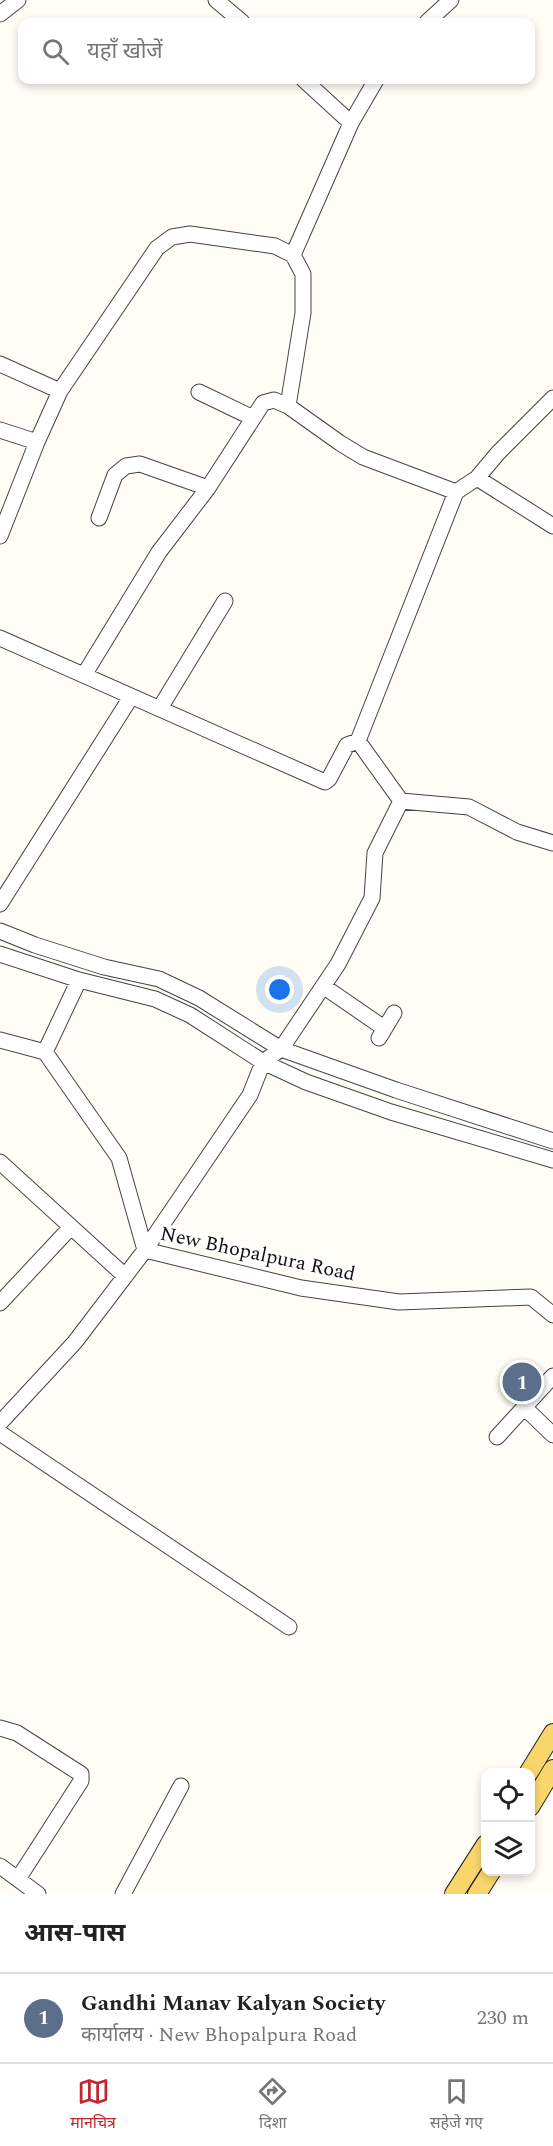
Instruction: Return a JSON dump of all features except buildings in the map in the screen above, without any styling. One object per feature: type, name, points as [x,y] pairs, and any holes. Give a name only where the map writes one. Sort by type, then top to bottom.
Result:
[{"type":"main road","points":[[532,1768],[553,1733]]},
{"type":"main road","points":[[535,1800],[553,1769]]},
{"type":"main road","points":[[454,1894],[481,1852]]},
{"type":"main road","points":[[477,1894],[488,1876]]},
{"type":"street","points":[[0,14],[18,0]]},
{"type":"street","points":[[216,0],[237,18]]},
{"type":"street","points":[[431,18],[451,0]]},
{"type":"street","points":[[308,84],[351,123]]},
{"type":"street","points":[[293,255],[351,123],[374,84]]},
{"type":"street","points":[[0,536],[60,391],[157,248],[172,237],[190,234],[234,239],[274,246],[293,255],[303,274],[303,313],[288,406]]},
{"type":"street","points":[[0,364],[60,391]]},
{"type":"street","points":[[199,392],[253,418]]},
{"type":"street","points":[[0,638],[325,782],[329,779],[347,745],[358,741],[456,492],[477,478],[498,453],[553,398]]},
{"type":"street","points":[[84,675],[159,552],[208,488],[263,403],[274,400],[288,406],[339,443],[363,457],[456,492]]},
{"type":"street","points":[[0,430],[37,442]]},
{"type":"street","points":[[99,518],[115,475],[126,466],[140,464],[208,488]]},
{"type":"street","points":[[477,478],[553,526]]},
{"type":"street","points":[[160,708],[225,601]]},
{"type":"street","points":[[0,904],[131,697]]},
{"type":"street","points":[[358,741],[401,801],[469,807],[517,832],[553,843]]},
{"type":"street","points":[[0,1423],[75,1342],[145,1250],[250,1095],[263,1062],[281,1048],[338,964],[372,898],[375,853],[401,801]]},
{"type":"street","points":[[0,931],[104,967],[159,979],[199,998],[281,1048],[386,1086],[553,1141]]},
{"type":"street","points":[[0,954],[79,980],[155,999],[190,1015],[263,1062],[306,1082],[391,1112],[553,1160]]},
{"type":"street","points":[[0,1040],[45,1052],[79,980]]},
{"type":"street","points":[[323,986],[382,1033],[394,1013]]},
{"type":"street","name":"New Bhopalpura Road","points":[[45,1052],[119,1158],[145,1250],[301,1288],[399,1302],[531,1297],[553,1315]]},
{"type":"street","points":[[0,1162],[125,1276]]},
{"type":"street","points":[[0,1303],[71,1227]]},
{"type":"street","points":[[497,1437],[553,1376]]},
{"type":"street","points":[[525,1408],[553,1435]]},
{"type":"street","points":[[0,1433],[289,1627]]},
{"type":"street","points":[[0,1728],[17,1733],[81,1774],[81,1781],[18,1879]]},
{"type":"street","points":[[123,1894],[181,1786]]},
{"type":"street","points":[[0,1866],[38,1894]]},
{"type":"place","name":"Gandhi Manav Kalyan Society","points":[[522,1382]]}]
